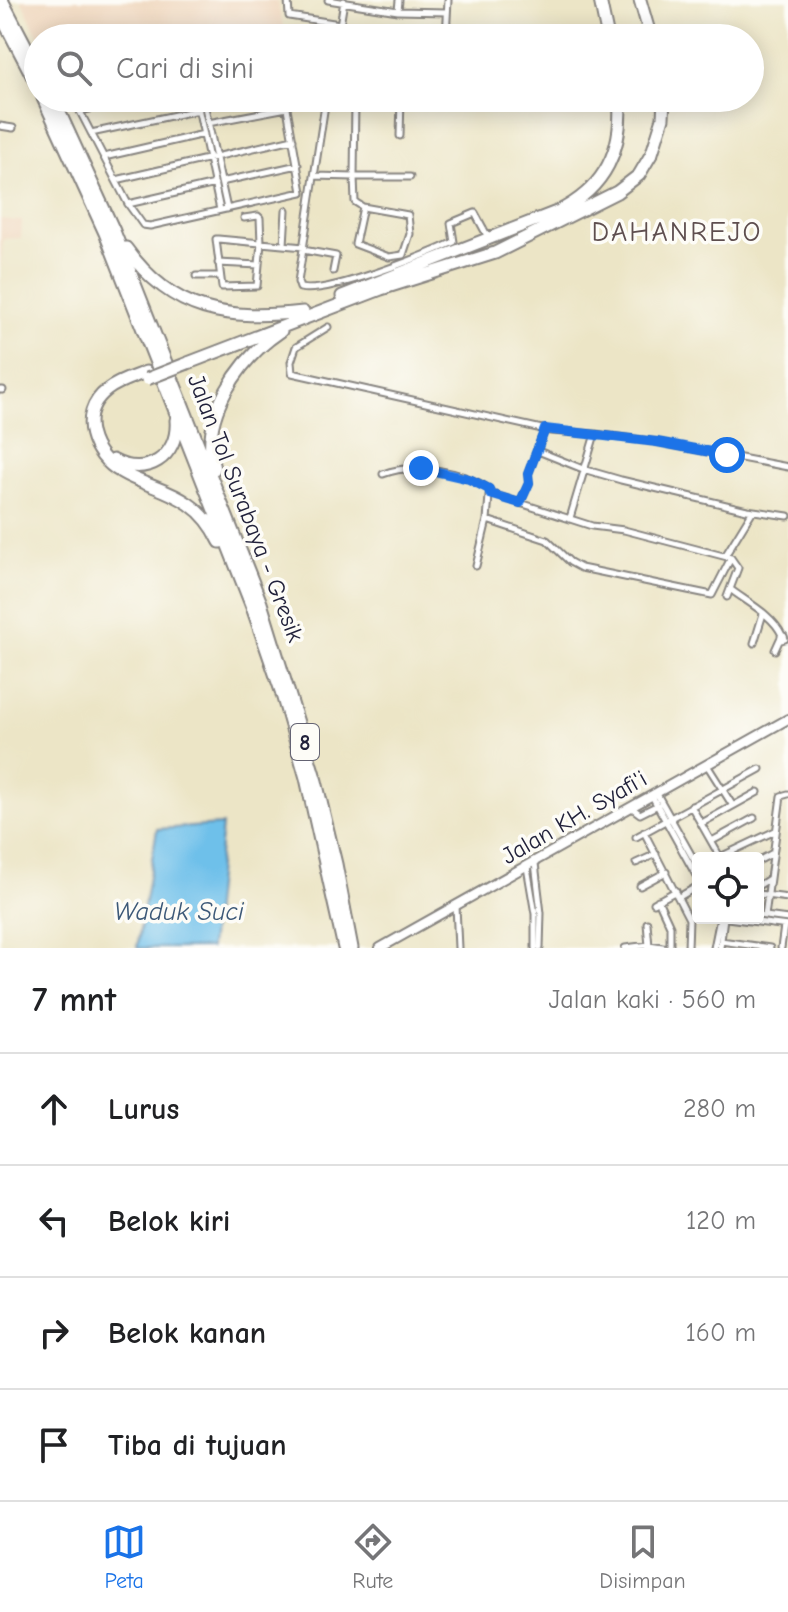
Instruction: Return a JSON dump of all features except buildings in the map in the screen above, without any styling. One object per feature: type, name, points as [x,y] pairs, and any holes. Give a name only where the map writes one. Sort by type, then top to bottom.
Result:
[{"type":"highway","points":[[2,0],[24,42]]},
{"type":"highway","points":[[600,0],[605,24]]},
{"type":"highway","points":[[642,0],[649,24]]},
{"type":"highway","points":[[0,14],[24,60]]},
{"type":"highway","name":"Jalan Tol Surabaya - Gresik","points":[[49,112],[105,233],[252,607],[306,778],[344,948]]},
{"type":"highway","name":"Jalan Tol Surabaya - Gresik","points":[[59,112],[114,231],[269,624],[316,781],[352,948]]},
{"type":"highway","points":[[252,607],[217,536],[199,512],[178,497],[117,470],[104,459],[93,443],[90,422],[97,401],[116,384],[300,316],[559,211],[589,193],[606,169],[616,147],[620,112]]},
{"type":"highway","points":[[238,542],[213,463],[211,447],[215,417],[242,368],[276,334],[300,316],[381,289],[457,274],[496,259],[617,192],[639,175],[646,165],[659,135],[662,112]]},
{"type":"highway","points":[[114,231],[151,277],[197,307],[243,316],[300,316]]},
{"type":"highway","points":[[146,375],[114,392],[99,406],[96,431],[105,453],[128,467],[144,466],[161,458],[176,438],[175,407]]},
{"type":"main road","name":"Jalan KH. Syafi'i","points":[[380,948],[788,719]]},
{"type":"street","points":[[288,0],[289,16],[340,24],[344,1]]},
{"type":"street","points":[[328,0],[398,11],[447,12]]},
{"type":"street","points":[[398,11],[399,0]]},
{"type":"street","points":[[447,24],[448,0]]},
{"type":"street","points":[[80,112],[128,204],[146,226],[300,194],[303,190],[286,112]]},
{"type":"street","points":[[91,133],[190,112]]},
{"type":"street","points":[[199,112],[224,210]]},
{"type":"street","points":[[206,112],[212,157]]},
{"type":"street","points":[[208,123],[261,112]]},
{"type":"street","points":[[324,112],[300,288],[313,290],[426,254],[451,243],[454,239],[451,223],[475,213],[489,239]]},
{"type":"street","points":[[355,112],[355,202],[363,207],[408,215],[410,234],[403,255],[389,257],[355,244],[363,207]]},
{"type":"street","points":[[400,136],[401,112]]},
{"type":"street","points":[[0,126],[13,128]]},
{"type":"street","points":[[104,157],[204,134]]},
{"type":"street","points":[[116,180],[293,139]]},
{"type":"street","points":[[128,204],[298,165]]},
{"type":"street","points":[[315,176],[410,177]]},
{"type":"street","points":[[284,245],[286,210]]},
{"type":"street","points":[[244,218],[259,216],[261,243],[257,286],[222,287],[217,239],[261,243],[284,245],[336,256],[333,271]]},
{"type":"street","points":[[218,263],[259,265]]},
{"type":"street","points":[[196,276],[219,276]]},
{"type":"street","points":[[328,327],[296,347],[291,362],[292,373],[545,429],[657,442],[788,467]]},
{"type":"street","points":[[520,503],[545,429]]},
{"type":"street","points":[[570,518],[595,434]]},
{"type":"street","points":[[538,451],[583,469],[752,512],[788,516]]},
{"type":"street","points":[[383,474],[411,468],[433,470],[479,483],[489,489],[487,520],[476,566]]},
{"type":"street","points":[[490,494],[592,526],[624,530],[728,557],[738,568],[727,597]]},
{"type":"street","points":[[487,520],[547,540],[581,568],[712,595],[752,512]]},
{"type":"street","points":[[730,589],[779,629],[783,640],[775,650]]},
{"type":"street","points":[[754,643],[763,614]]},
{"type":"street","points":[[707,765],[733,806]]},
{"type":"street","points":[[636,837],[760,769]]},
{"type":"street","points":[[702,823],[758,792]]},
{"type":"street","points":[[654,794],[692,865]]},
{"type":"street","points":[[764,909],[778,814],[782,795],[788,794]]},
{"type":"street","points":[[632,808],[640,814],[660,804]]},
{"type":"street","points":[[691,806],[718,852]]},
{"type":"street","points":[[778,814],[788,815]]},
{"type":"street","points":[[712,841],[754,818]]},
{"type":"street","points":[[733,852],[775,831]]},
{"type":"street","points":[[644,832],[691,924],[688,948]]},
{"type":"street","points":[[764,858],[773,853]]},
{"type":"street","points":[[636,863],[656,854]]},
{"type":"street","points":[[687,854],[692,860]]},
{"type":"street","points":[[531,865],[541,913],[538,948]]},
{"type":"street","points":[[640,886],[666,872]]},
{"type":"street","points":[[764,882],[769,879]]},
{"type":"street","points":[[627,948],[669,948],[669,924],[656,901],[692,888]]},
{"type":"street","points":[[764,895],[788,898]]},
{"type":"street","points":[[456,905],[458,948]]},
{"type":"street","points":[[764,917],[783,923],[781,948]]},
{"type":"street","points":[[647,923],[649,946]]},
{"type":"street","points":[[723,924],[718,946],[768,948]]},
{"type":"shaded area","points":[[21,0],[277,0],[283,24],[32,24]]},
{"type":"shaded area","points":[[0,219],[22,221],[21,238],[3,239],[0,272]]},
{"type":"water","name":"Waduk Suci","points":[[222,825],[210,948],[137,948],[157,829]]},
{"type":"district","name":"DAHANREJO","points":[[677,231]]},
{"type":"route","points":[[421,468],[479,483],[489,489],[490,494],[520,503],[545,429],[657,442],[727,455]]}]
